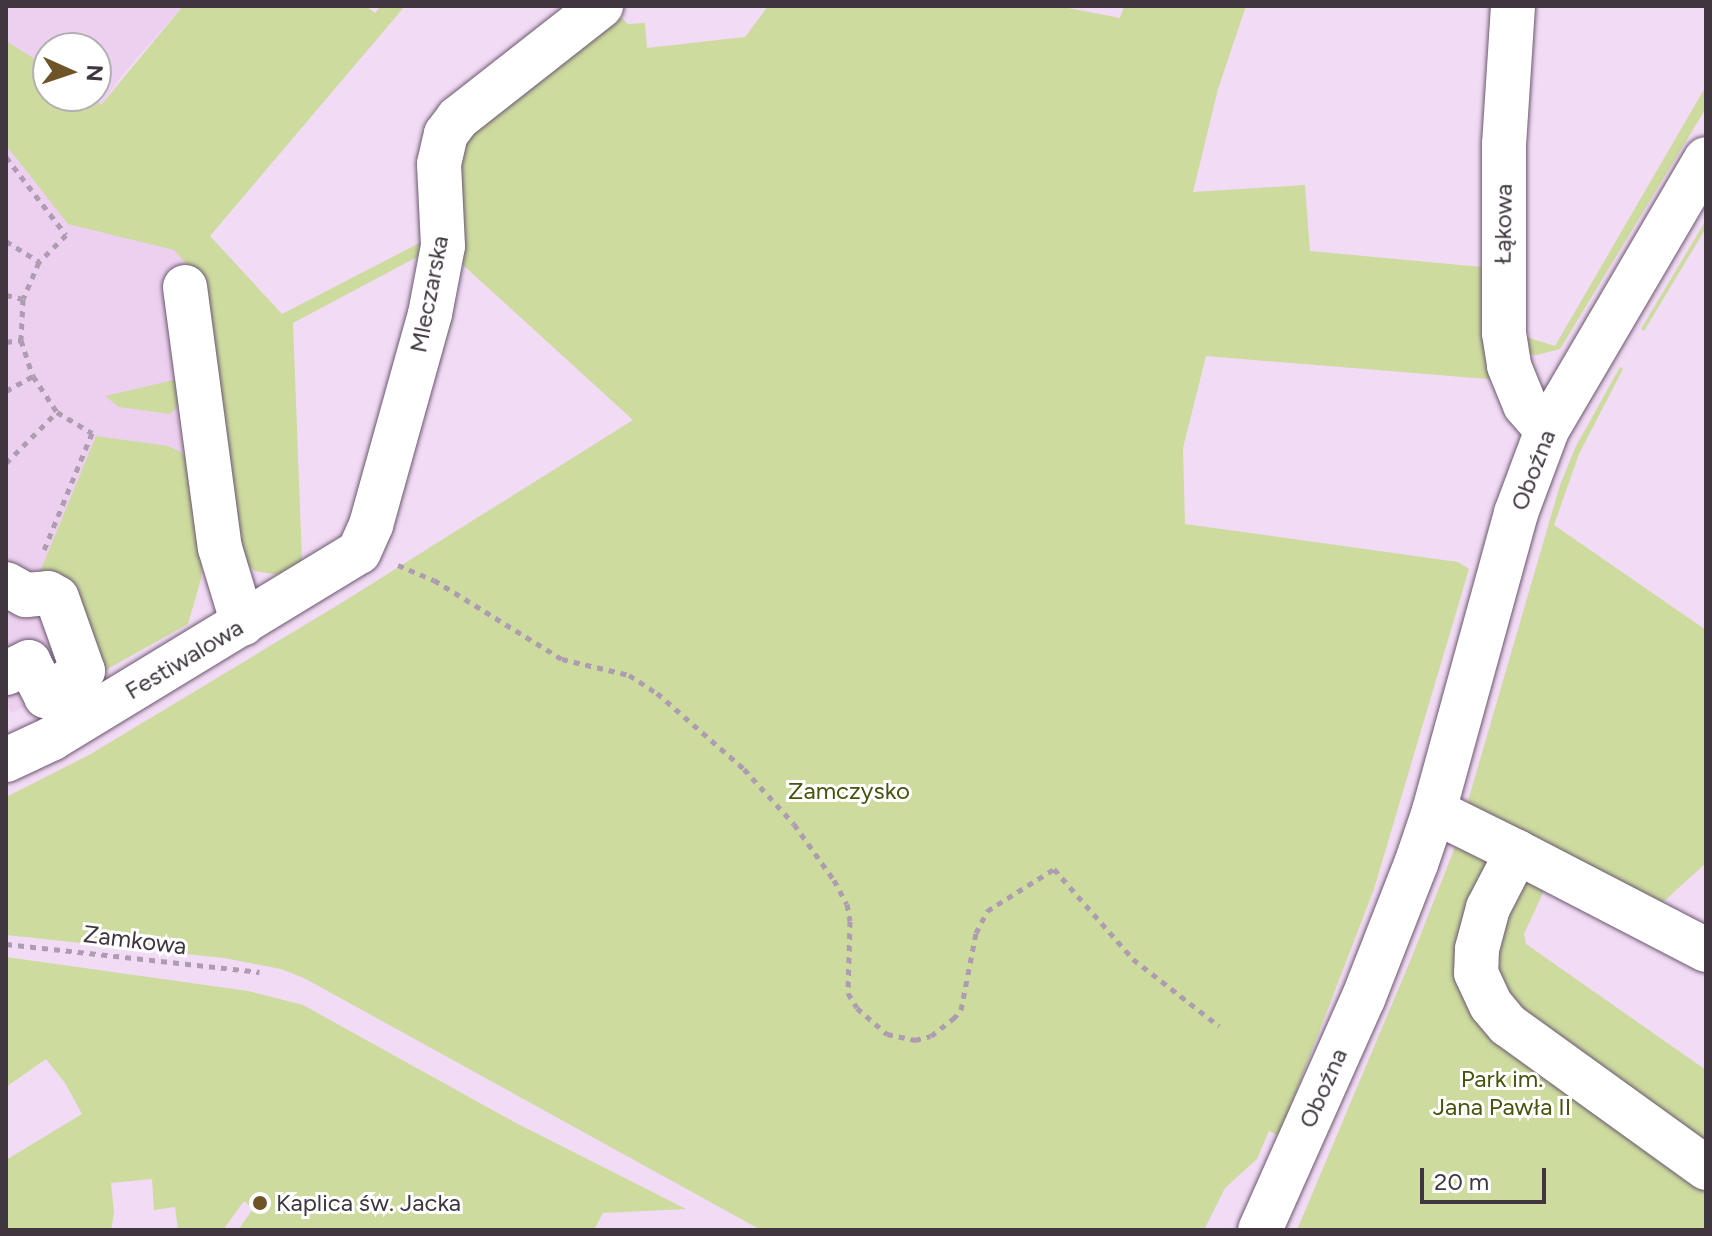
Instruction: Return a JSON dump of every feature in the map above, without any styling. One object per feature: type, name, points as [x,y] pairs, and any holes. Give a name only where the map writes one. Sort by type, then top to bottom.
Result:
[{"type":"street","name":"Mleczarska","points":[[359,552],[371,525],[430,314],[443,246],[439,164],[446,134],[458,118],[601,6]]},
{"type":"street","name":"Łąkowa","points":[[1513,6],[1504,144],[1504,333],[1509,366],[1525,405],[1547,430]]},
{"type":"street","name":"Oboźna","points":[[1260,1230],[1363,999],[1434,811],[1516,513],[1547,430],[1706,159]]},
{"type":"street","points":[[185,287],[220,548],[243,624]]},
{"type":"street","name":"Festiwalowa","points":[[6,760],[51,739],[359,552]]},
{"type":"street","points":[[6,673],[29,662],[46,696],[83,671],[57,598],[48,593],[16,589]]},
{"type":"street","points":[[1434,811],[1706,950]]},
{"type":"street","points":[[1517,852],[1488,908],[1477,949],[1476,973],[1491,1005],[1508,1025],[1706,1168]]},
{"type":"path","points":[[6,157],[66,235],[39,262],[23,299],[21,340],[33,376],[57,412],[92,433],[16,589]]},
{"type":"path","points":[[6,241],[39,262]]},
{"type":"path","points":[[6,295],[23,299]]},
{"type":"path","points":[[6,342],[21,340]]},
{"type":"path","points":[[6,391],[33,376]]},
{"type":"path","points":[[6,463],[57,412]]},
{"type":"path","points":[[359,552],[434,580],[562,659],[629,675],[657,693],[744,769],[804,837],[847,904],[850,921],[848,993],[857,1008],[887,1034],[915,1040],[931,1036],[953,1019],[961,1010],[976,933],[987,911],[1054,869],[1133,959],[1219,1026]]},
{"type":"path","name":"Zamkowa","points":[[6,944],[259,972]]},
{"type":"shaded area","points":[[6,6],[183,6],[112,90],[112,32],[32,32],[32,112],[107,112],[210,236],[183,553],[46,696],[11,713],[6,702]]},
{"type":"green space","points":[[183,6],[366,6],[375,13],[381,6],[405,6],[210,236],[282,314],[433,236],[432,249],[293,323],[302,561],[280,575],[255,571],[244,562],[201,280],[174,250],[68,224],[6,145],[6,41],[32,57],[32,112],[112,112],[112,92]]},
{"type":"green space","name":"Zamczysko","points":[[768,6],[1058,6],[1120,18],[1124,6],[1246,6],[1218,89],[1193,192],[1305,185],[1310,251],[1493,268],[1500,380],[1206,356],[1183,448],[1185,524],[1458,562],[1469,569],[1374,889],[1279,1136],[1269,1131],[1257,1159],[1225,1188],[1204,1230],[761,1230],[304,978],[281,969],[224,958],[6,935],[6,797],[89,755],[338,605],[633,420],[452,255],[453,153],[581,31],[622,18],[628,24],[645,23],[647,48],[745,37]]},
{"type":"green space","points":[[1706,86],[1706,108],[1560,349],[1537,355],[1523,353],[1510,332],[1555,346]]},
{"type":"green space","points":[[1706,220],[1706,228],[1644,331],[1641,329]]},
{"type":"green space","points":[[1620,367],[1623,369],[1579,454],[1554,525],[1706,630],[1706,863],[1662,903],[1474,811],[1468,801],[1560,485],[1576,446]]},
{"type":"green space","points":[[178,379],[183,402],[170,414],[119,407],[105,396]]},
{"type":"green space","points":[[96,436],[168,446],[181,452],[190,463],[203,550],[201,579],[188,624],[86,681],[40,572]]},
{"type":"green space","name":"Park im. Jana Pawła II","points":[[1457,842],[1548,882],[1524,934],[1526,944],[1706,1070],[1706,1230],[1297,1230]]},
{"type":"green space","points":[[6,957],[248,991],[303,1005],[516,1123],[686,1209],[603,1213],[594,1230],[238,1230],[253,1209],[244,1201],[223,1230],[178,1230],[175,1207],[154,1210],[152,1179],[111,1183],[114,1213],[111,1230],[6,1230],[6,1160],[82,1114],[65,1083],[46,1059],[6,1087]]},
{"type":"place","name":"Kaplica św. Jacka","points":[[260,1203]]}]
